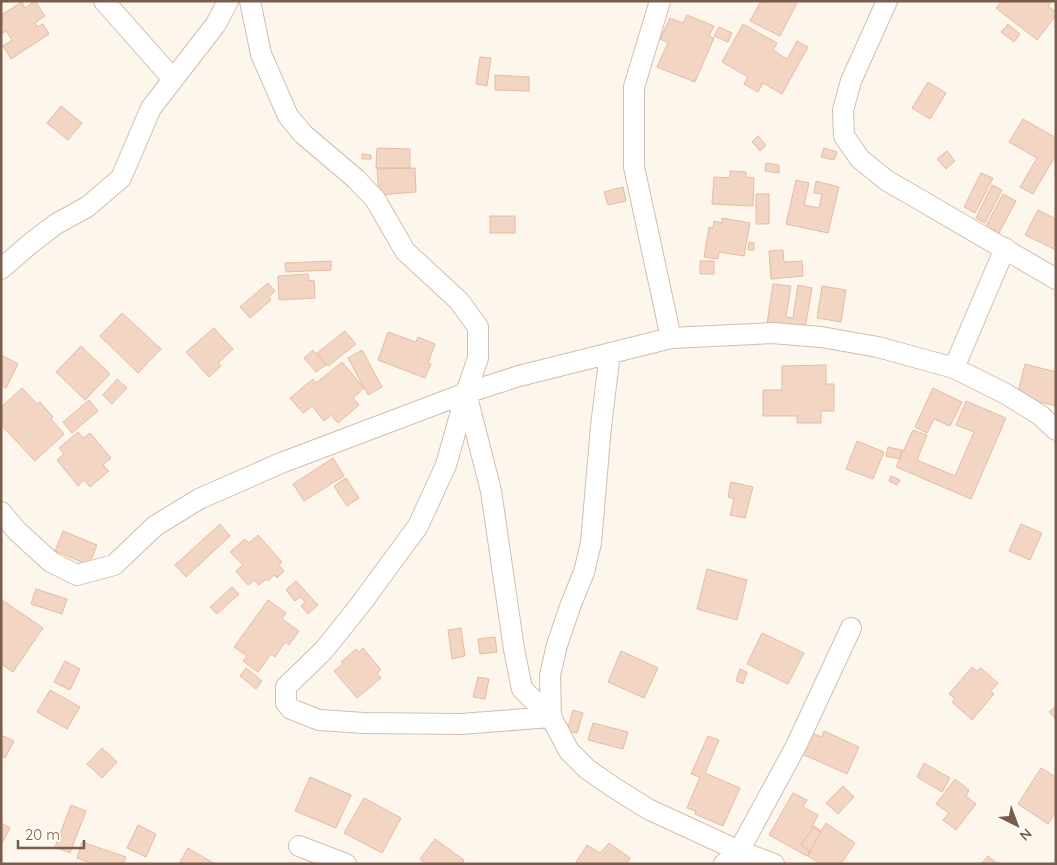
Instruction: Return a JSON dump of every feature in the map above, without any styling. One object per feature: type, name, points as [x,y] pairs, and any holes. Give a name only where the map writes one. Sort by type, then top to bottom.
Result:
[{"type":"street","points":[[104,1],[173,78]]},
{"type":"street","points":[[1,269],[56,224],[87,207],[120,178],[151,108],[216,24],[228,1]]},
{"type":"street","points":[[250,1],[261,54],[288,116],[303,134],[356,179],[375,199],[405,251],[460,301],[478,327],[478,358],[446,465],[418,526],[324,650],[286,687],[286,703],[291,708],[319,720],[364,723],[461,724],[551,717]]},
{"type":"street","points":[[660,1],[634,87],[634,168],[671,338]]},
{"type":"street","points":[[887,1],[851,81],[843,110],[844,136],[860,159],[886,180],[1056,279]]},
{"type":"street","points":[[954,368],[1005,248]]},
{"type":"street","points":[[1,512],[17,531],[51,562],[77,575],[114,565],[155,526],[199,499],[281,463],[466,393],[519,376],[671,338],[772,333],[821,337],[878,347],[954,368],[1006,394],[1040,415],[1056,430]]},
{"type":"street","points":[[551,717],[550,675],[557,645],[584,572],[591,542],[601,426],[610,353]]},
{"type":"street","points":[[466,393],[491,491],[514,649],[522,689],[551,717],[569,752],[594,773],[648,809],[731,857],[774,864]]},
{"type":"street","points":[[731,857],[796,746],[851,628]]},
{"type":"street","points":[[299,846],[346,864]]},
{"type":"building","points":[[35,1],[45,16],[35,23],[37,27],[43,24],[49,34],[11,59],[3,46],[12,40],[6,31],[1,34],[1,15],[22,2],[25,8]]},
{"type":"building","points":[[761,1],[798,1],[780,36],[750,21]]},
{"type":"building","points":[[1002,1],[1052,1],[1048,6],[1056,12],[1056,15],[1037,40],[996,8]]},
{"type":"building","points":[[687,15],[714,26],[709,36],[714,38],[695,82],[657,67],[668,43],[660,39],[670,18],[683,23]]},
{"type":"building","points":[[743,24],[777,43],[773,50],[787,59],[797,41],[808,47],[782,94],[763,83],[758,92],[744,84],[748,77],[722,62]]},
{"type":"building","points":[[1008,24],[1020,34],[1014,42],[1001,32]]},
{"type":"building","points":[[719,27],[732,33],[728,42],[714,36]]},
{"type":"building","points":[[480,57],[491,58],[487,86],[476,84]]},
{"type":"building","points":[[495,75],[529,77],[529,91],[495,90]]},
{"type":"building","points":[[928,82],[946,93],[930,119],[912,108]]},
{"type":"building","points":[[61,106],[82,123],[68,140],[47,123]]},
{"type":"building","points":[[1023,119],[1056,138],[1056,155],[1033,194],[1020,187],[1037,158],[1009,142]]},
{"type":"building","points":[[758,136],[766,145],[760,151],[752,142]]},
{"type":"building","points":[[377,148],[410,149],[410,168],[376,168]]},
{"type":"building","points":[[824,148],[837,152],[834,160],[821,157]]},
{"type":"building","points":[[947,151],[955,161],[946,169],[937,159]]},
{"type":"building","points":[[362,154],[371,155],[371,159],[362,159]]},
{"type":"building","points":[[766,163],[779,165],[779,173],[765,171]]},
{"type":"building","points":[[415,168],[416,192],[379,195],[377,169]]},
{"type":"building","points":[[730,171],[746,172],[746,177],[754,178],[753,206],[712,204],[714,177],[730,178]]},
{"type":"building","points":[[981,173],[993,178],[975,213],[964,207]]},
{"type":"building","points":[[796,180],[809,183],[804,205],[819,208],[822,194],[814,193],[816,181],[839,187],[828,233],[786,224]]},
{"type":"building","points":[[992,185],[1002,190],[985,223],[976,218]]},
{"type":"building","points":[[623,187],[626,201],[608,205],[604,192]]},
{"type":"building","points":[[756,194],[769,194],[769,224],[756,224]]},
{"type":"building","points":[[1003,194],[1016,201],[999,233],[986,226]]},
{"type":"building","points":[[1038,210],[1056,219],[1056,250],[1025,235]]},
{"type":"building","points":[[490,216],[515,216],[515,233],[490,233]]},
{"type":"building","points":[[722,218],[750,223],[744,256],[719,252],[718,259],[704,257],[709,227],[713,228],[714,221],[722,223]]},
{"type":"building","points":[[749,242],[754,243],[754,250],[748,250]]},
{"type":"building","points":[[783,250],[784,262],[802,261],[803,276],[771,279],[769,251]]},
{"type":"building","points":[[331,261],[331,270],[286,272],[285,263]]},
{"type":"building","points":[[700,261],[714,261],[714,274],[700,274]]},
{"type":"building","points":[[308,274],[309,281],[314,280],[315,298],[279,300],[278,276]]},
{"type":"building","points":[[268,283],[275,291],[269,297],[271,300],[250,318],[240,307]]},
{"type":"building","points":[[773,284],[791,286],[786,317],[793,318],[798,285],[812,288],[805,329],[767,324]]},
{"type":"building","points":[[822,286],[846,290],[841,322],[817,318]]},
{"type":"building","points":[[122,313],[161,349],[138,373],[100,336]]},
{"type":"building","points":[[214,328],[233,349],[218,363],[221,366],[209,377],[186,352]]},
{"type":"building","points":[[345,331],[356,344],[328,366],[317,353]]},
{"type":"building","points":[[388,332],[416,342],[418,337],[435,344],[428,363],[431,364],[425,378],[378,360]]},
{"type":"building","points":[[81,346],[110,374],[85,400],[56,372]]},
{"type":"building","points":[[313,350],[326,365],[316,372],[304,358]]},
{"type":"building","points":[[362,350],[382,387],[368,395],[348,358]]},
{"type":"building","points":[[1,355],[18,364],[6,388],[1,385]]},
{"type":"building","points":[[342,362],[364,388],[353,398],[359,405],[338,423],[331,415],[324,421],[312,406],[303,413],[290,398],[313,379],[316,383]]},
{"type":"building","points":[[1025,364],[1056,372],[1056,406],[1017,396]]},
{"type":"building","points":[[826,365],[826,384],[834,384],[834,411],[821,411],[821,423],[797,423],[797,416],[763,416],[763,390],[782,390],[782,366]]},
{"type":"building","points":[[117,379],[127,388],[112,404],[103,395]]},
{"type":"building","points":[[22,388],[37,404],[40,402],[64,434],[35,461],[1,425],[1,407]]},
{"type":"building","points":[[933,388],[962,402],[950,426],[934,419],[927,433],[915,427]]},
{"type":"building","points":[[89,400],[98,411],[72,433],[63,422]]},
{"type":"building","points":[[966,401],[1006,418],[971,499],[896,467],[913,430],[927,435],[917,460],[955,476],[974,432],[956,425]]},
{"type":"building","points":[[78,432],[83,438],[90,433],[111,458],[103,465],[109,471],[90,487],[84,480],[78,486],[57,460],[64,454],[59,448]]},
{"type":"building","points":[[857,441],[884,452],[873,479],[846,469]]},
{"type":"building","points":[[888,447],[902,450],[899,459],[886,456]]},
{"type":"building","points":[[333,458],[344,476],[304,501],[293,484]]},
{"type":"building","points":[[891,476],[900,480],[897,485],[889,481]]},
{"type":"building","points":[[346,478],[359,498],[347,506],[334,486]]},
{"type":"building","points":[[731,482],[753,487],[745,518],[730,515],[734,499],[728,497]]},
{"type":"building","points":[[220,524],[230,536],[186,577],[175,565]]},
{"type":"building","points":[[1021,524],[1042,533],[1030,560],[1009,551]]},
{"type":"building","points":[[63,531],[97,545],[89,565],[55,551]]},
{"type":"building","points":[[258,535],[282,562],[279,565],[284,571],[277,578],[274,575],[268,581],[266,579],[259,585],[254,580],[248,585],[236,571],[243,565],[230,552],[245,539],[249,543]]},
{"type":"building","points":[[707,569],[747,580],[737,620],[697,609]]},
{"type":"building","points":[[296,581],[318,605],[308,614],[301,606],[305,602],[300,597],[295,601],[286,590]]},
{"type":"building","points":[[232,587],[239,594],[217,614],[210,607]]},
{"type":"building","points":[[36,589],[67,599],[62,614],[31,604]]},
{"type":"building","points":[[2,600],[43,628],[13,672],[1,664]]},
{"type":"building","points":[[268,600],[286,613],[282,619],[299,631],[289,645],[285,642],[275,657],[271,654],[258,672],[243,661],[247,656],[234,647]]},
{"type":"building","points":[[461,628],[465,656],[452,659],[448,630]]},
{"type":"building","points":[[762,633],[804,653],[788,684],[747,664]]},
{"type":"building","points":[[495,637],[497,652],[480,654],[478,639]]},
{"type":"building","points":[[363,648],[381,670],[377,673],[381,678],[357,698],[334,671],[356,649],[359,652]]},
{"type":"building","points":[[621,651],[658,668],[644,698],[608,682]]},
{"type":"building","points":[[65,661],[80,669],[70,690],[54,682]]},
{"type":"building","points":[[972,667],[977,671],[981,668],[998,683],[991,691],[994,694],[972,720],[952,702],[955,699],[949,694]]},
{"type":"building","points":[[246,668],[262,681],[256,689],[240,676]]},
{"type":"building","points":[[740,669],[747,672],[743,684],[736,681]]},
{"type":"building","points":[[478,677],[489,679],[485,699],[473,697]]},
{"type":"building","points":[[50,690],[80,707],[67,729],[37,712]]},
{"type":"building","points":[[1056,706],[1056,719],[1049,712]]},
{"type":"building","points":[[573,710],[583,713],[577,733],[567,731]]},
{"type":"building","points":[[593,723],[628,732],[623,749],[588,740]]},
{"type":"building","points":[[824,731],[859,747],[847,774],[802,754],[812,733],[822,737]]},
{"type":"building","points":[[1,735],[14,741],[5,758],[1,756]]},
{"type":"building","points":[[708,736],[719,740],[705,773],[740,788],[723,826],[695,814],[696,811],[687,808],[700,777],[691,774]]},
{"type":"building","points":[[102,748],[117,762],[102,778],[87,764]]},
{"type":"building","points":[[924,763],[950,778],[942,792],[917,777]]},
{"type":"building","points":[[1041,768],[1056,777],[1056,812],[1048,824],[1018,804]]},
{"type":"building","points":[[310,777],[351,795],[336,828],[295,811]]},
{"type":"building","points":[[955,779],[969,790],[966,796],[976,804],[956,830],[943,820],[949,813],[936,804]]},
{"type":"building","points":[[843,786],[854,797],[838,814],[826,803]]},
{"type":"building","points":[[793,793],[807,800],[803,807],[818,815],[812,827],[821,832],[807,856],[769,835]]},
{"type":"building","points":[[364,798],[401,818],[382,853],[344,833]]},
{"type":"building","points":[[71,805],[86,811],[70,853],[55,847]]},
{"type":"building","points":[[1,823],[10,828],[1,845]]},
{"type":"building","points":[[826,823],[855,843],[841,864],[820,864],[808,856],[811,852],[801,845],[814,826],[821,831]]},
{"type":"building","points":[[138,825],[156,834],[146,857],[127,848]]},
{"type":"building","points":[[435,839],[464,860],[462,864],[426,864],[420,859]]},
{"type":"building","points":[[82,842],[126,857],[123,864],[94,864],[77,858]]},
{"type":"building","points":[[609,843],[630,858],[627,864],[575,864],[587,845],[600,853]]},
{"type":"building","points":[[188,848],[215,864],[179,864]]},
{"type":"building","points":[[988,856],[998,864],[981,864]]}]
